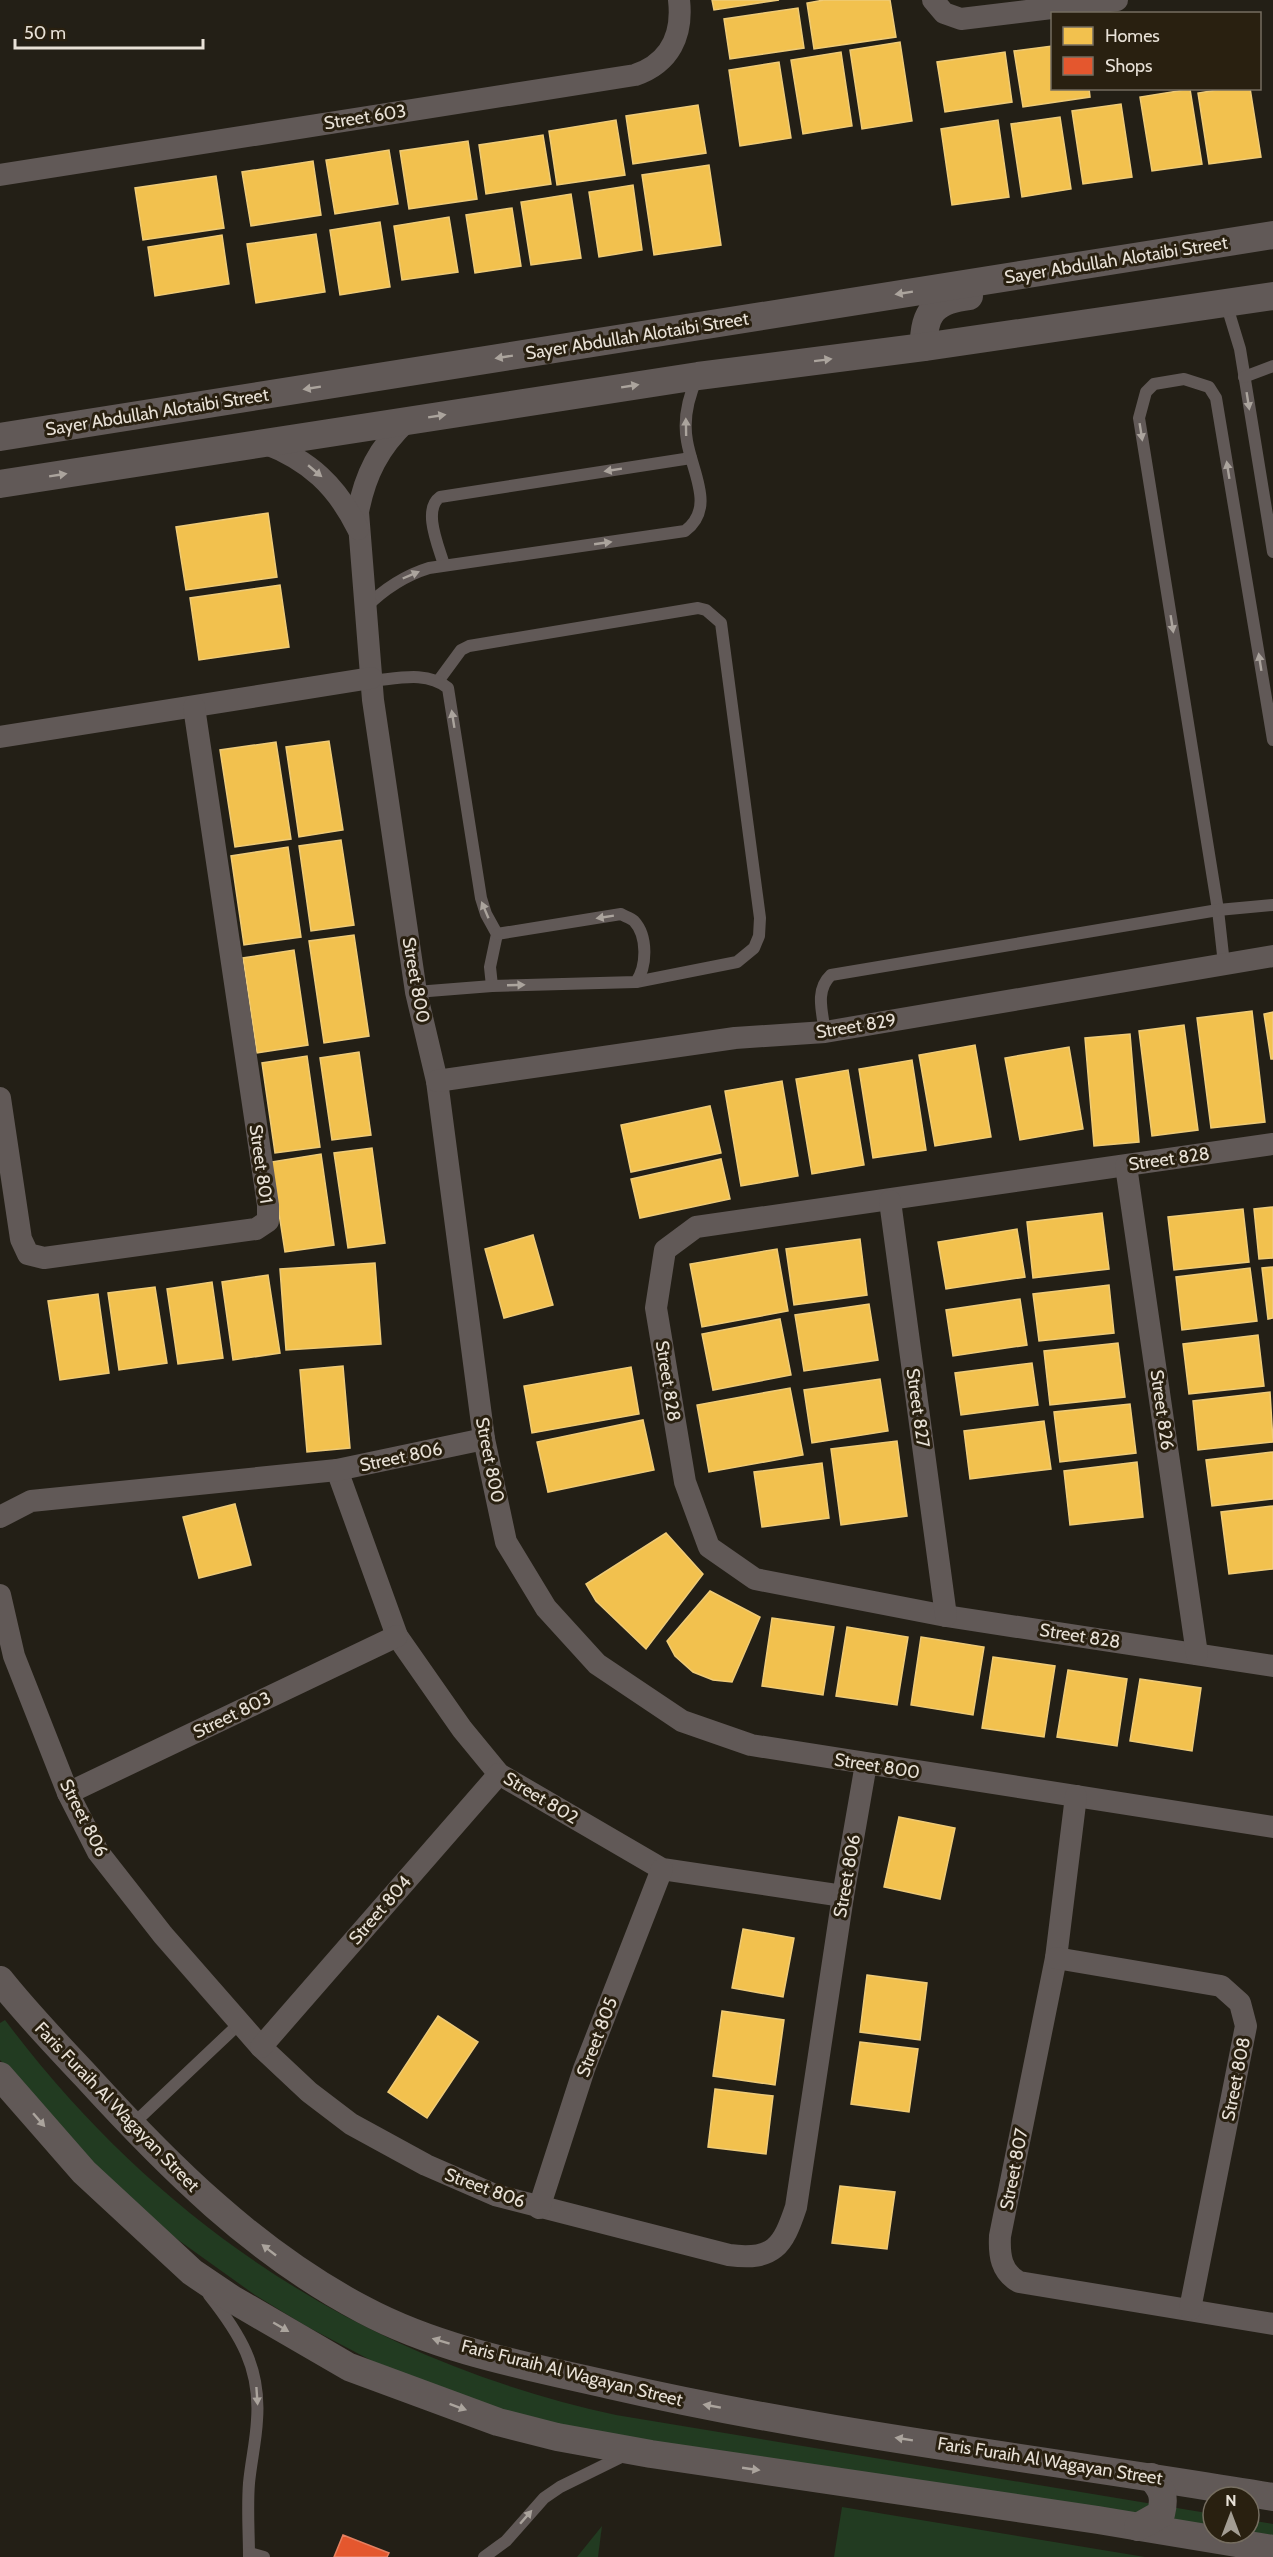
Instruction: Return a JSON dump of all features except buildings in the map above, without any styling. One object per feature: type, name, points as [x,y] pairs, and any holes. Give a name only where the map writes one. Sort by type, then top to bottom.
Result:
[{"type":"street","name":"Street 603","points":[[0,175],[635,75],[659,63],[672,48],[680,27],[679,0]]},
{"type":"street","points":[[933,0],[944,13],[961,19],[1117,0]]},
{"type":"street","name":"Sayer Abdullah Alotaibi Street","points":[[0,437],[1273,234]]},
{"type":"street","points":[[924,347],[926,321],[932,310],[942,302],[954,298],[1038,287],[1066,278],[1092,264]]},
{"type":"street","points":[[0,484],[698,376],[924,347],[1273,296]]},
{"type":"street","name":"Street 800","points":[[407,421],[382,448],[372,464],[361,495],[358,529],[370,680],[416,992],[437,1081],[484,1439],[506,1542],[546,1608],[597,1664],[682,1721],[751,1745],[1273,1827]]},
{"type":"street","name":"Street 800","points":[[264,443],[304,461],[321,475],[336,491],[358,529]]},
{"type":"street","points":[[0,737],[370,680]]},
{"type":"street","name":"Street 801","points":[[0,1098],[21,1239],[28,1254],[44,1258],[256,1229],[268,1221],[268,1205],[194,707]]},
{"type":"street","name":"Street 829","points":[[437,1081],[735,1038],[825,1032],[1273,956]]},
{"type":"street","name":"Street 828","points":[[1273,1144],[890,1201],[696,1227],[665,1250],[656,1308],[684,1482],[708,1547],[755,1579],[946,1616],[1273,1666]]},
{"type":"street","name":"Street 826","points":[[1126,1166],[1197,1654]]},
{"type":"street","name":"Street 827","points":[[890,1201],[946,1616]]},
{"type":"street","name":"Street 806","points":[[0,1517],[31,1501],[338,1470],[484,1439]]},
{"type":"street","name":"Street 802","points":[[338,1470],[397,1636],[462,1729],[499,1774],[662,1869],[843,1896]]},
{"type":"street","name":"Street 806","points":[[0,1595],[14,1656],[68,1793],[98,1852],[163,1935],[261,2047],[309,2092],[351,2124],[450,2177],[495,2195],[729,2255],[754,2258],[768,2252],[786,2235],[796,2206],[843,1896],[866,1764]]},
{"type":"street","name":"Street 803","points":[[68,1793],[397,1636]]},
{"type":"street","name":"Street 804","points":[[261,2047],[499,1774]]},
{"type":"street","name":"Street 807","points":[[1076,1796],[1056,1958],[1000,2236],[1001,2260],[1011,2277],[1019,2282],[1273,2324]]},
{"type":"street","name":"Street 805","points":[[539,2208],[584,2069],[662,1869]]},
{"type":"street","name":"Street 808","points":[[1056,1958],[1221,1986],[1240,2003],[1246,2026],[1190,2309]]},
{"type":"street","name":"Faris Furaih Al Wagayan Street","points":[[0,1980],[26,2013],[131,2126],[205,2198],[273,2254],[364,2310],[422,2335],[522,2365],[669,2398],[835,2428],[1201,2486]]},
{"type":"street","points":[[0,2076],[84,2172],[192,2272],[232,2299],[349,2367],[498,2422],[557,2437],[632,2451],[1201,2535]]},
{"type":"street","points":[[1138,2527],[1161,2514],[1164,2499],[1161,2488],[1151,2477]]},
{"type":"street","points":[[1257,2545],[1273,2549]]},
{"type":"lane","points":[[1226,303],[1239,349],[1273,552]]},
{"type":"lane","points":[[1244,377],[1273,366]]},
{"type":"lane","points":[[364,609],[387,588],[400,580],[414,573],[444,565],[685,531],[699,517],[702,508],[685,424],[691,391],[698,376]]},
{"type":"lane","points":[[1224,964],[1218,910],[1139,418],[1146,392],[1154,384],[1184,379],[1209,387],[1216,398],[1273,740]]},
{"type":"lane","points":[[444,565],[431,512],[435,501],[440,497],[692,458]]},
{"type":"lane","points":[[416,992],[492,986],[636,982],[737,962],[754,948],[759,936],[760,918],[721,623],[706,610],[698,608],[469,646],[461,650],[439,680]]},
{"type":"lane","points":[[370,680],[425,676],[439,680],[448,688],[481,898],[497,934],[490,967],[492,986]]},
{"type":"lane","points":[[825,1032],[820,992],[823,982],[831,975],[1218,910],[1273,905]]},
{"type":"lane","points":[[497,934],[621,914],[634,921],[642,936],[645,963],[636,982]]},
{"type":"lane","points":[[131,2126],[240,2023]]},
{"type":"lane","points":[[192,2272],[234,2325],[255,2376],[258,2417],[249,2483],[249,2555],[264,2557]]},
{"type":"lane","points":[[484,2557],[506,2541],[531,2511],[560,2487],[632,2451]]},
{"type":"lane","points":[[501,2557],[506,2541]]},
{"type":"green space","points":[[5,2020],[65,2094],[130,2161],[200,2221],[274,2274],[353,2320],[436,2359],[524,2391],[616,2415],[1201,2512],[1201,2539],[538,2424],[376,2363],[306,2326],[255,2295],[174,2237],[118,2189],[0,2060],[0,2023]]},
{"type":"green space","points":[[842,2507],[1145,2557],[834,2557]]},
{"type":"green space","points":[[1261,2522],[1273,2524],[1273,2552],[1233,2545],[1261,2545]]},
{"type":"green space","points":[[602,2526],[598,2557],[577,2557]]}]
